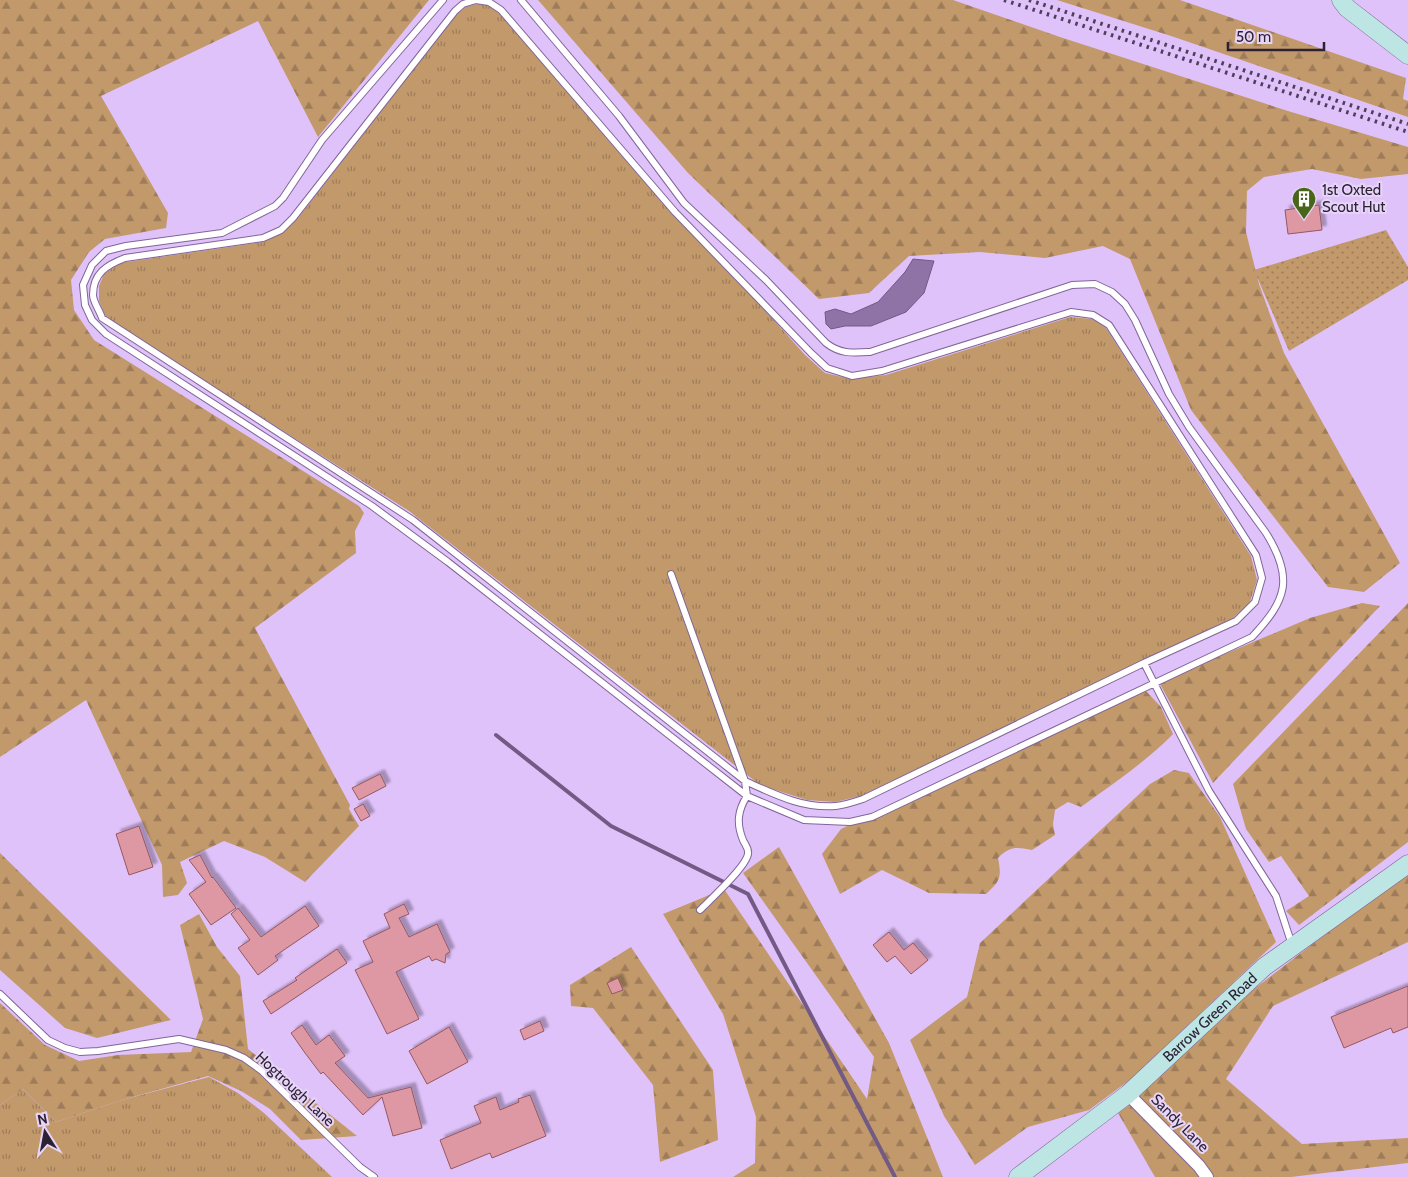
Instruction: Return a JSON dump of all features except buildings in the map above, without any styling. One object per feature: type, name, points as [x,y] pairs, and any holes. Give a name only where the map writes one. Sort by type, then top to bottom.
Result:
[{"type":"street","points":[[1341,0],[1347,8],[1408,55]]},
{"type":"street","name":"Barrow Green Road","points":[[1018,1177],[1128,1094],[1264,967],[1408,864]]},
{"type":"street","name":"Sandy Lane","points":[[1128,1094],[1199,1166],[1207,1177]]},
{"type":"lane","points":[[443,0],[322,140],[283,198],[275,206],[222,233],[126,246],[106,251],[92,265],[83,285],[85,305],[92,320],[106,334],[372,506],[433,550],[747,796],[804,820],[850,822],[872,817],[1252,636],[1269,619],[1280,600],[1284,582],[1282,562],[1275,546],[1189,427],[1169,394],[1125,304],[1112,292],[1095,284],[1072,284],[870,352],[848,353],[835,350],[766,280],[684,203],[619,116],[521,0]]},
{"type":"lane","points":[[476,0],[489,2],[501,10],[675,212],[827,368],[852,376],[882,371],[1071,312],[1093,315],[1110,325],[1256,554],[1262,578],[1255,602],[1236,621],[1144,663],[863,800],[836,806],[809,805],[790,800],[745,781],[413,520],[102,318],[93,296],[97,277],[108,265],[125,258],[263,238],[280,230],[293,218],[455,11],[463,4],[476,0]]},
{"type":"lane","points":[[671,574],[745,781],[747,796],[740,806],[738,816],[743,839],[748,848],[746,862],[700,910]]},
{"type":"lane","points":[[1144,663],[1208,791],[1276,896],[1292,946]]},
{"type":"lane","name":"Hogtrough Lane","points":[[0,994],[48,1040],[65,1048],[80,1052],[116,1049],[179,1038],[226,1050],[244,1058],[262,1071],[360,1167],[374,1177]]},
{"type":"green space","points":[[0,0],[429,0],[318,137],[258,21],[101,96],[168,213],[166,228],[105,239],[89,252],[71,280],[74,310],[94,340],[359,506],[364,513],[355,531],[356,553],[255,628],[350,805],[349,809],[359,826],[305,882],[265,857],[224,841],[180,862],[187,883],[178,895],[163,897],[162,865],[86,700],[0,757]]},
{"type":"green space","points":[[538,0],[953,0],[1288,111],[1408,147],[1408,174],[1361,179],[1312,169],[1264,177],[1247,191],[1246,232],[1259,284],[1284,353],[1400,563],[1364,592],[1328,587],[1191,410],[1130,259],[1103,246],[1045,258],[980,252],[909,256],[869,293],[819,299],[688,173]]},
{"type":"green space","points":[[1057,0],[1180,0],[1406,78],[1403,99],[1408,101],[1408,117],[1171,36]]},
{"type":"green space","points":[[477,4],[489,5],[499,12],[805,355],[825,373],[851,379],[886,375],[1070,317],[1092,319],[1106,328],[1251,556],[1257,580],[1250,602],[1233,618],[861,796],[835,802],[807,800],[760,785],[409,511],[127,332],[105,315],[99,301],[99,286],[104,274],[120,263],[263,242],[283,233],[298,218],[457,14],[466,7]]},
{"type":"green space","points":[[1386,230],[1408,267],[1408,280],[1289,351],[1254,270]]},
{"type":"green space","points":[[1362,603],[1380,606],[1213,783],[1159,682],[1310,618]]},
{"type":"green space","points":[[1408,603],[1408,842],[1299,925],[1286,911],[1309,896],[1281,856],[1269,862],[1246,829],[1233,784]]},
{"type":"green space","points":[[1145,690],[1161,707],[1173,734],[1140,763],[1081,807],[1068,802],[1055,810],[1053,824],[1055,835],[1032,850],[1014,848],[1002,854],[998,858],[999,879],[986,894],[929,893],[882,870],[840,894],[822,854],[841,829],[1055,727]]},
{"type":"green space","points":[[1174,770],[1189,773],[1220,817],[1276,942],[1131,1079],[1089,1110],[1028,1127],[975,1165],[944,1116],[910,1040],[967,997],[980,943],[1150,784]]},
{"type":"green space","points":[[779,847],[889,1043],[943,1177],[733,1177],[755,1163],[756,1117],[723,1014],[663,914],[724,889],[867,1099],[874,1057],[743,873]]},
{"type":"green space","points":[[0,853],[171,1020],[97,1038],[65,1028],[0,970]]},
{"type":"green space","points":[[1408,874],[1408,942],[1273,1006],[1226,1079],[1302,1144],[1408,1138],[1408,1163],[1291,1177],[1155,1177],[1118,1113],[1241,999],[1349,916]]},
{"type":"green space","points":[[199,914],[217,947],[240,976],[248,1049],[357,1136],[301,1140],[270,1109],[241,1091],[208,1076],[122,1100],[56,1122],[23,1089],[0,1105],[0,1003],[45,1045],[79,1061],[118,1055],[191,1052],[203,1019],[180,925]]},
{"type":"green space","points":[[631,947],[713,1070],[718,1140],[660,1162],[653,1085],[593,1008],[571,1006],[570,985]]},
{"type":"green space","points":[[209,1077],[238,1093],[264,1113],[332,1177],[0,1177],[0,1105],[23,1089],[56,1122],[122,1100]]},
{"type":"shaded area","points":[[913,259],[934,261],[924,293],[906,312],[871,326],[845,326],[831,329],[826,324],[825,312],[835,309],[851,314],[878,302],[905,272]]},
{"type":"waterway","points":[[496,735],[611,826],[748,894],[895,1177]]},
{"type":"railway","points":[[1004,0],[1408,132]]},
{"type":"railway","points":[[1029,0],[1408,124]]},
{"type":"place","name":"1st Oxted Scout Hut","points":[[1304,220]]}]
